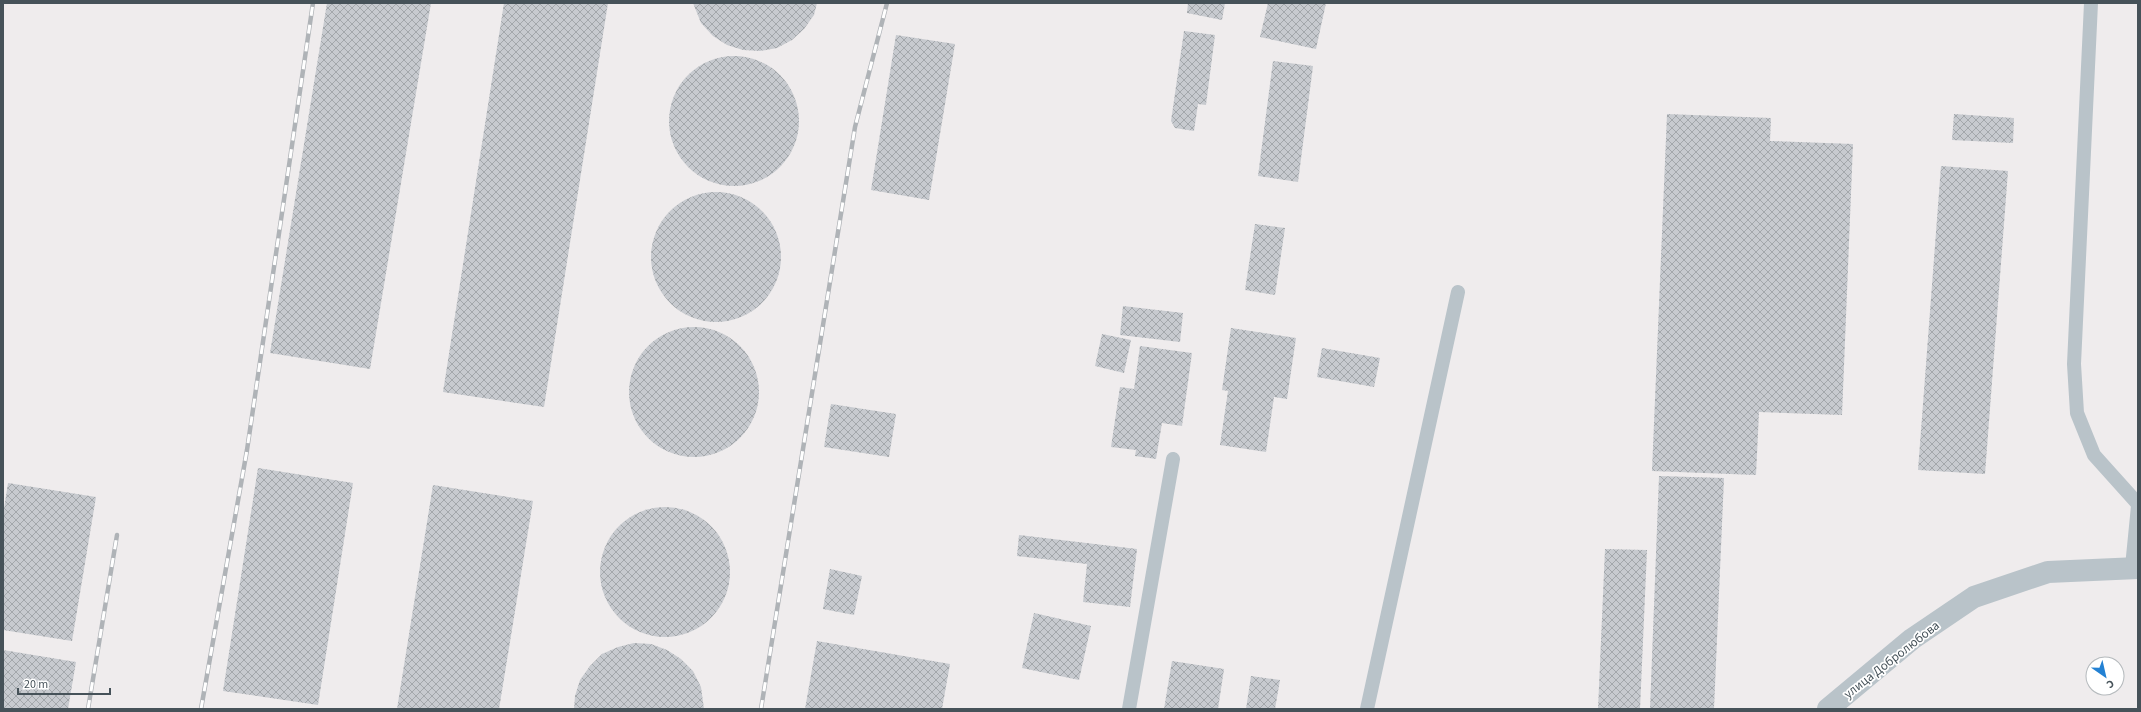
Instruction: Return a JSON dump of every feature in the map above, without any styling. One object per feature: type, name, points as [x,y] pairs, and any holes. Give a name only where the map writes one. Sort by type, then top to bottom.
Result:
[{"type":"street","name":"улица Добролюбова","points":[[1828,709],[1912,638],[1974,596],[2048,572],[2135,567]]},
{"type":"lane","points":[[2091,3],[2074,364],[2076,413],[2094,455],[2138,505],[2135,567]]},
{"type":"lane","points":[[1367,709],[1458,292]]},
{"type":"lane","points":[[1129,709],[1173,459]]},
{"type":"building","points":[[327,3],[431,3],[370,369],[270,353]]},
{"type":"building","points":[[504,3],[608,3],[544,407],[443,392]]},
{"type":"building","points":[[693,3],[817,3],[814,15],[804,29],[792,40],[777,48],[760,51],[743,50],[727,45],[713,36],[701,23]]},
{"type":"building","points":[[1188,3],[1225,3],[1222,20],[1187,13]]},
{"type":"building","points":[[1268,3],[1326,3],[1316,49],[1260,37]]},
{"type":"building","points":[[1184,31],[1215,35],[1206,105],[1198,104],[1194,131],[1175,128],[1171,121]]},
{"type":"building","points":[[896,35],[955,44],[929,200],[871,190]]},
{"type":"building","points":[[734,56],[759,61],[780,75],[794,96],[799,121],[794,146],[780,167],[759,181],[734,186],[709,181],[688,167],[674,146],[669,121],[674,96],[688,75],[709,61]]},
{"type":"building","points":[[1273,61],[1313,66],[1298,182],[1258,176]]},
{"type":"building","points":[[1667,114],[1771,118],[1770,141],[1853,144],[1842,415],[1759,412],[1756,475],[1652,471]]},
{"type":"building","points":[[1954,114],[2014,118],[2013,143],[1952,140]]},
{"type":"building","points":[[1941,166],[2008,171],[1985,474],[1918,470]]},
{"type":"building","points":[[716,192],[741,197],[762,211],[776,232],[781,257],[776,282],[762,303],[741,317],[716,322],[691,317],[670,303],[656,282],[651,257],[656,232],[670,211],[691,197]]},
{"type":"building","points":[[1255,224],[1285,228],[1275,295],[1245,290]]},
{"type":"building","points":[[1123,306],[1183,313],[1180,342],[1120,335]]},
{"type":"building","points":[[694,327],[719,332],[740,346],[754,367],[759,392],[754,417],[740,438],[719,452],[694,457],[669,452],[648,438],[634,417],[629,392],[634,367],[648,346],[669,332]]},
{"type":"building","points":[[1231,328],[1296,338],[1287,399],[1274,397],[1266,452],[1220,445],[1228,391],[1222,390]]},
{"type":"building","points":[[1102,334],[1131,340],[1124,373],[1095,366]]},
{"type":"building","points":[[1140,346],[1192,353],[1182,426],[1162,423],[1156,459],[1135,456],[1136,450],[1111,447],[1120,387],[1134,389]]},
{"type":"building","points":[[1322,348],[1380,358],[1374,387],[1317,377]]},
{"type":"building","points":[[831,404],[896,414],[889,457],[824,447]]},
{"type":"building","points":[[258,468],[353,483],[318,705],[223,691]]},
{"type":"building","points":[[1659,476],[1724,478],[1714,709],[1650,709]]},
{"type":"building","points":[[8,483],[96,497],[72,641],[3,630],[3,515]]},
{"type":"building","points":[[433,485],[533,501],[499,709],[397,709]]},
{"type":"building","points":[[665,507],[690,512],[711,526],[725,547],[730,572],[725,597],[711,618],[690,632],[665,637],[640,632],[619,618],[605,597],[600,572],[605,547],[619,526],[640,512]]},
{"type":"building","points":[[1019,535],[1137,549],[1130,607],[1083,602],[1087,564],[1017,556]]},
{"type":"building","points":[[1605,549],[1647,550],[1640,709],[1598,709]]},
{"type":"building","points":[[830,569],[862,576],[854,615],[823,609]]},
{"type":"building","points":[[1034,613],[1091,626],[1079,680],[1022,668]]},
{"type":"building","points":[[817,641],[950,664],[942,709],[805,709]]},
{"type":"building","points":[[634,643],[651,644],[667,650],[681,659],[693,671],[701,687],[704,709],[574,709],[575,696],[580,680],[590,666],[602,654],[618,647]]},
{"type":"building","points":[[3,650],[76,662],[68,709],[3,709]]},
{"type":"building","points":[[1172,661],[1224,669],[1218,709],[1164,709]]},
{"type":"building","points":[[1251,676],[1280,680],[1275,709],[1246,709]]},
{"type":"railway","points":[[201,709],[247,450],[313,3]]},
{"type":"railway","points":[[761,709],[855,127],[887,3]]},
{"type":"railway","points":[[88,709],[117,535]]}]
